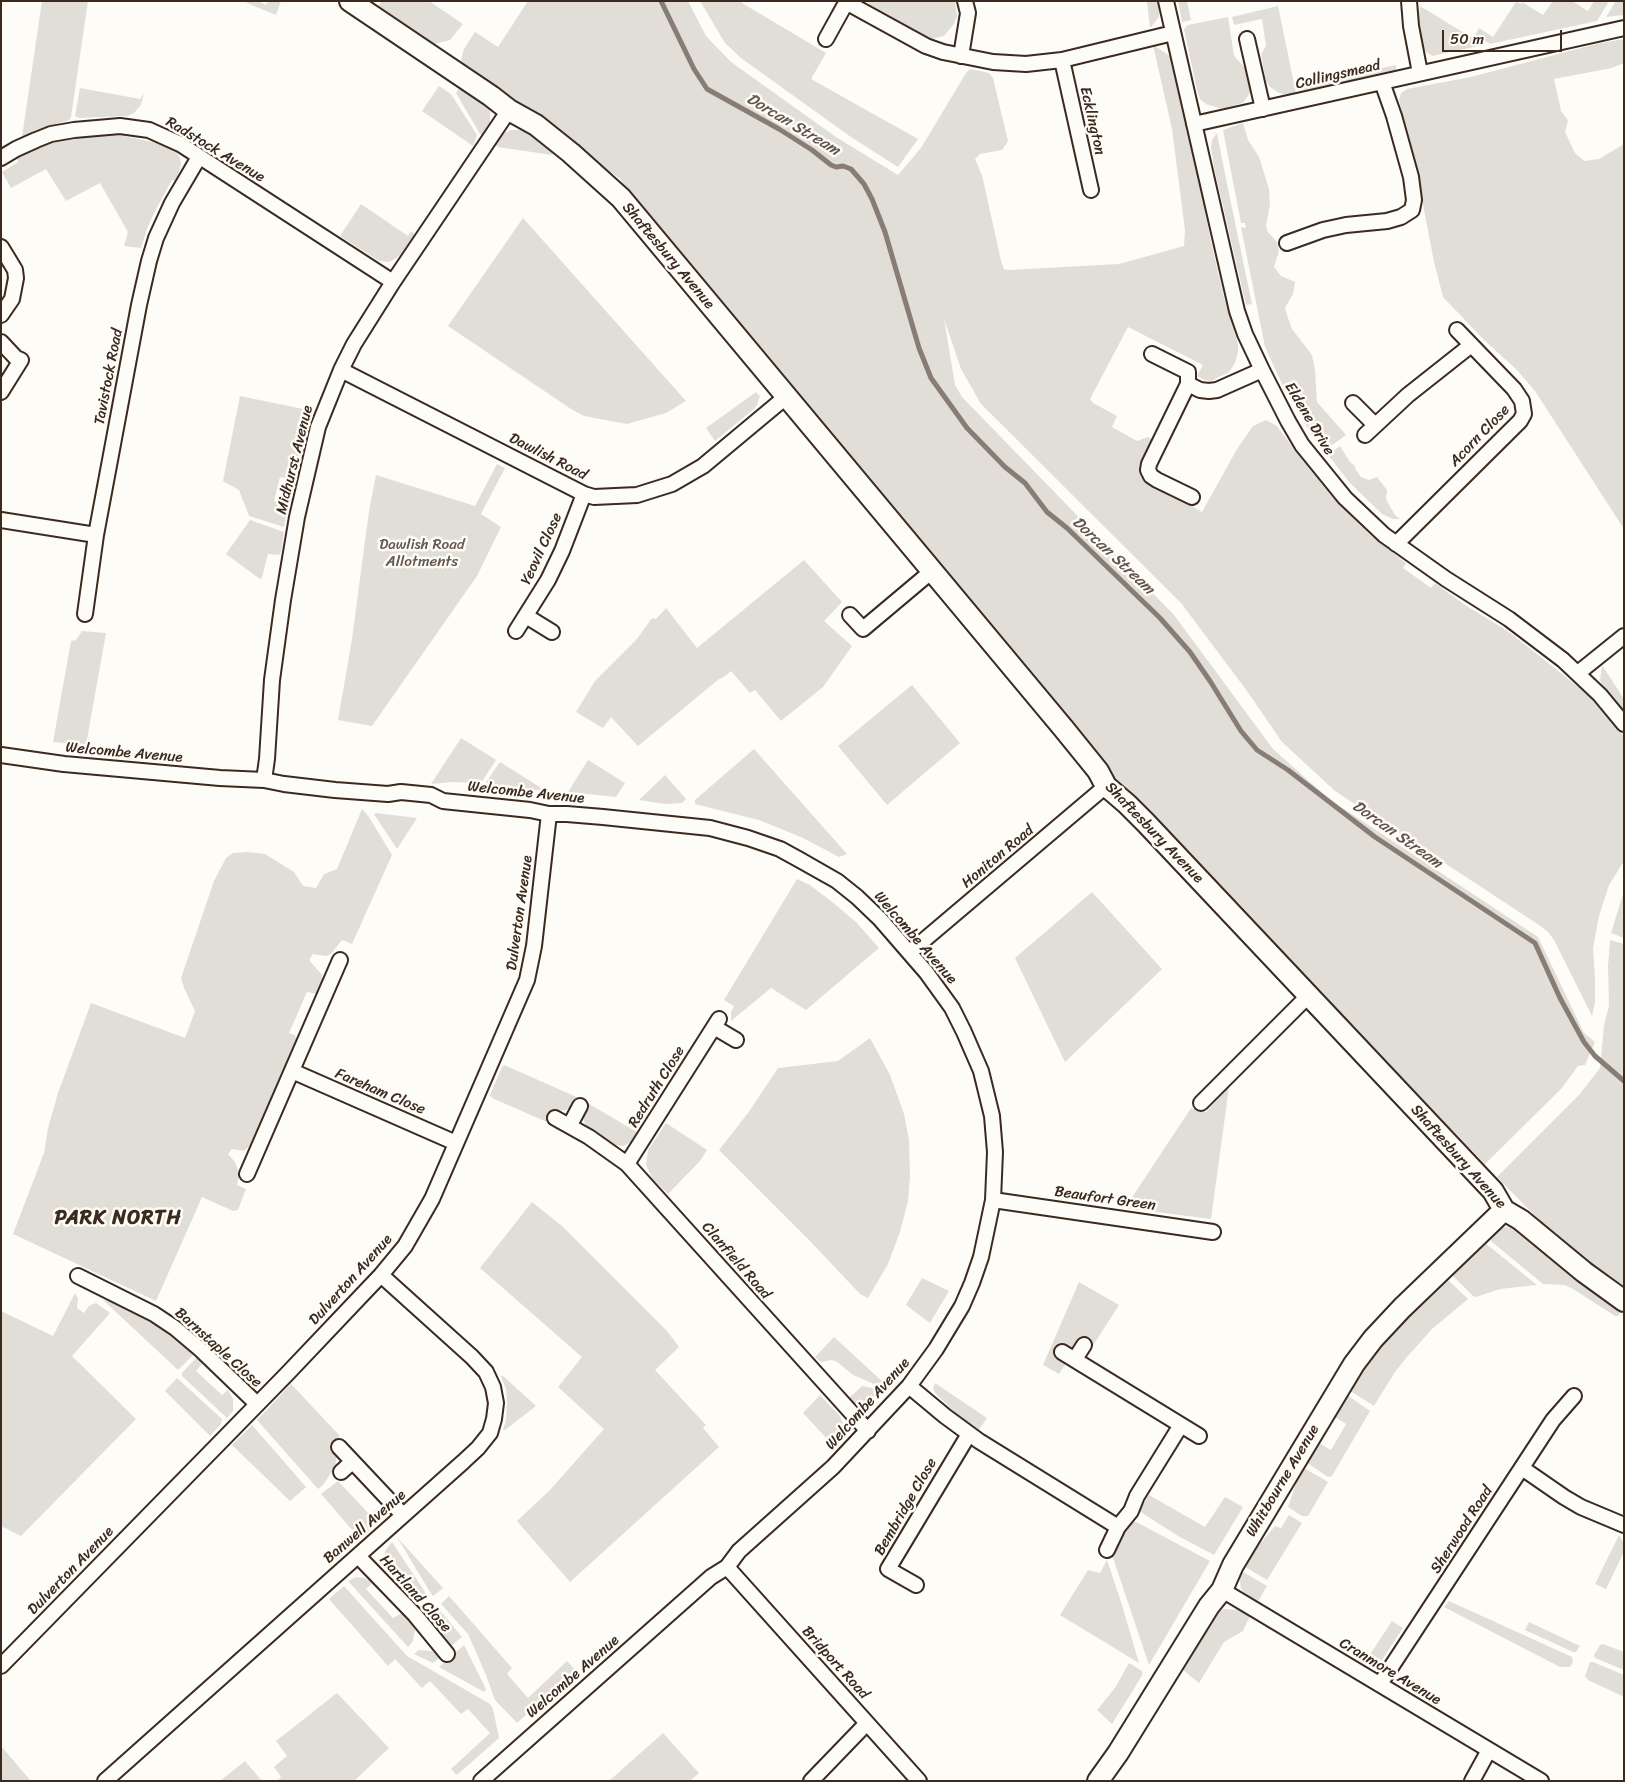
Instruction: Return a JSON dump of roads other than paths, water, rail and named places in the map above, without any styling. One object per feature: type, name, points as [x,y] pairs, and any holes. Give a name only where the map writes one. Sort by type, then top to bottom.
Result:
[{"type":"street","name":"Shaftesbury Avenue","points":[[350,1],[509,110],[536,125],[621,198],[1064,729],[1098,771],[1106,786],[1134,811],[1493,1191],[1504,1210],[1521,1220],[1584,1272],[1624,1300]]},
{"type":"street","points":[[826,39],[847,1],[872,18],[926,46],[960,56],[1010,63],[1026,64],[1062,60],[1173,33]]},
{"type":"street","points":[[960,56],[968,13],[965,1]]},
{"type":"street","name":"Eldene Drive","points":[[1166,1],[1237,310],[1245,334],[1288,421],[1311,456],[1345,498],[1366,518],[1396,544],[1515,624],[1578,673],[1600,695],[1624,724]]},
{"type":"street","points":[[1409,1],[1408,12],[1420,73]]},
{"type":"street","name":"Collingsmead","points":[[1194,124],[1624,28]]},
{"type":"street","points":[[1247,38],[1263,109]]},
{"type":"street","name":"Ecklington","points":[[1062,60],[1091,190]]},
{"type":"street","points":[[1287,243],[1323,230],[1346,225],[1386,221],[1401,217],[1412,210],[1414,190],[1394,116],[1382,82]]},
{"type":"street","name":"Midhurst Avenue","points":[[264,780],[268,759],[272,680],[283,600],[297,517],[318,427],[341,370],[354,344],[393,282],[509,110]]},
{"type":"street","name":"Radstock Avenue","points":[[1,158],[16,149],[51,134],[120,126],[149,130],[172,140],[393,282]]},
{"type":"street","name":"Tavistock Road","points":[[84,614],[96,535],[149,261],[156,238],[172,203],[199,157]]},
{"type":"street","points":[[1,247],[15,270],[16,278],[12,299],[1,315]]},
{"type":"street","name":"Acorn Close","points":[[1396,544],[1520,421],[1524,414],[1522,401],[1514,389],[1456,330]]},
{"type":"street","points":[[1,342],[16,358],[21,360],[1,392]]},
{"type":"street","points":[[1365,435],[1408,395],[1470,346]]},
{"type":"street","points":[[1152,354],[1188,372],[1188,384],[1149,464],[1148,470],[1151,476],[1157,480],[1192,498]]},
{"type":"street","name":"Dawlish Road","points":[[341,370],[584,494],[594,497],[628,496],[645,493],[672,484],[703,466],[786,396]]},
{"type":"street","points":[[1188,384],[1200,390],[1217,390],[1262,370]]},
{"type":"street","points":[[1353,404],[1376,425]]},
{"type":"street","name":"Yeovil Close","points":[[516,631],[562,551],[584,494]]},
{"type":"street","points":[[1,520],[96,535]]},
{"type":"street","points":[[850,615],[864,629],[932,571]]},
{"type":"street","points":[[526,616],[552,632]]},
{"type":"street","points":[[1578,673],[1624,636]]},
{"type":"street","name":"Welcombe Avenue","points":[[1,755],[64,764],[220,778],[264,780],[335,790],[431,795],[442,801],[530,810],[549,814],[594,816],[710,828],[763,842],[837,881],[865,904],[910,952],[937,986],[952,1008],[964,1032],[981,1071],[988,1097],[995,1152],[992,1200],[981,1257],[962,1306],[936,1349],[909,1386],[868,1431],[832,1467],[739,1551],[727,1567],[710,1577],[481,1781]]},
{"type":"street","name":"Honiton Road","points":[[910,952],[1106,786]]},
{"type":"street","name":"Dulverton Avenue","points":[[1,1666],[381,1275],[405,1246],[426,1211],[527,980],[534,946],[549,814]]},
{"type":"street","points":[[247,1174],[340,960]]},
{"type":"street","points":[[1201,1103],[1308,996]]},
{"type":"street","name":"Redruth Close","points":[[628,1164],[716,1023],[736,1040]]},
{"type":"street","name":"Fareham Close","points":[[292,1071],[456,1143]]},
{"type":"street","points":[[570,1125],[580,1106]]},
{"type":"street","name":"Clanfield Road","points":[[555,1118],[570,1125],[628,1164],[868,1431]]},
{"type":"street","name":"Beaufort Green","points":[[992,1200],[1213,1232]]},
{"type":"street","name":"Whitbourne Avenue","points":[[1098,1781],[1123,1747],[1209,1606],[1222,1590],[1233,1565],[1354,1364],[1373,1339],[1402,1308],[1504,1210]]},
{"type":"street","name":"Banwell Avenue","points":[[105,1781],[486,1440],[494,1419],[496,1403],[493,1387],[486,1372],[472,1357],[381,1275]]},
{"type":"street","name":"Barnstaple Close","points":[[78,1276],[154,1314],[175,1328],[201,1350],[256,1404]]},
{"type":"street","points":[[1075,1360],[1084,1345]]},
{"type":"street","points":[[1062,1352],[1199,1436]]},
{"type":"street","points":[[909,1386],[969,1434],[1118,1527]]},
{"type":"street","name":"Sherwood Road","points":[[1380,1684],[1553,1420],[1574,1396]]},
{"type":"street","points":[[1106,1550],[1118,1527],[1131,1511],[1137,1496],[1181,1425]]},
{"type":"street","name":"Bembridge Close","points":[[916,1586],[888,1569],[969,1434]]},
{"type":"street","points":[[339,1447],[403,1515]]},
{"type":"street","points":[[341,1472],[352,1462]]},
{"type":"street","points":[[1522,1468],[1581,1507],[1624,1525]]},
{"type":"street","name":"Hartland Close","points":[[358,1556],[415,1616],[447,1654]]},
{"type":"street","name":"Bridport Road","points":[[727,1567],[919,1781]]},
{"type":"street","name":"Cranmore Avenue","points":[[1222,1590],[1541,1781]]},
{"type":"street","points":[[811,1781],[867,1722]]},
{"type":"street","points":[[1472,1781],[1489,1750]]},
{"type":"waterway","name":"Dorcan Stream","points":[[661,1],[694,69],[707,89],[779,129],[812,150],[831,165],[851,169],[864,184],[885,232],[919,348],[931,378],[967,428],[1005,467],[1025,483],[1047,512],[1067,528],[1160,618],[1190,652],[1241,731],[1257,750],[1288,770],[1375,837],[1535,943],[1560,998],[1584,1042],[1595,1056],[1624,1081]]},
{"type":"district","name":"PARK NORTH","points":[[118,1219]]},
{"type":"park label","name":"Dawlish Road Allotments","points":[[422,554]]}]
